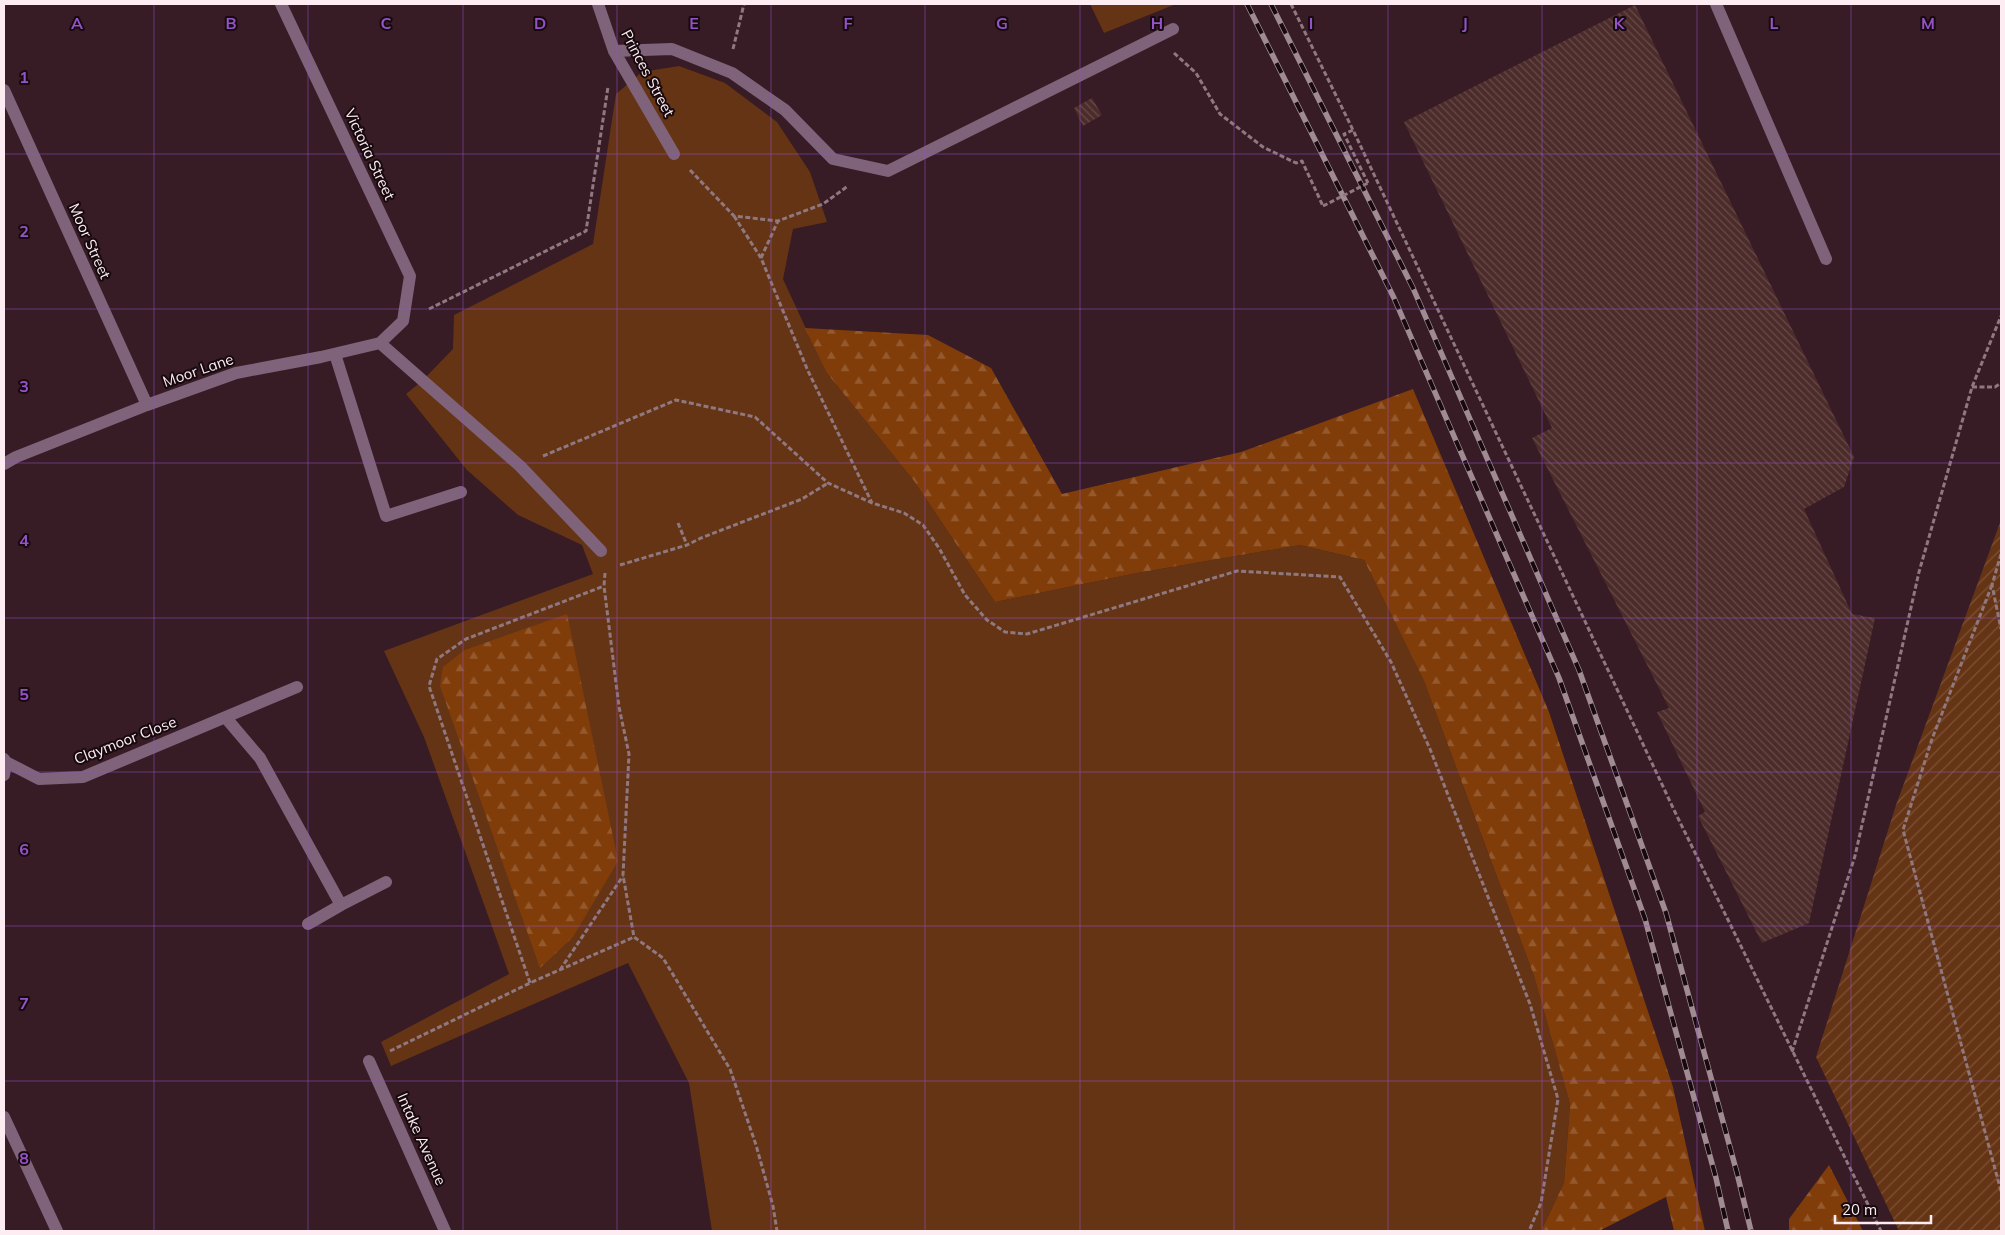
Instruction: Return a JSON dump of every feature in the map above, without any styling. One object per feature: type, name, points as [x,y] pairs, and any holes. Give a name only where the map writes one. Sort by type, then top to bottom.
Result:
[{"type":"street","name":"Victoria Street","points":[[281,4],[410,276],[403,321]]},
{"type":"street","name":"Princes Street","points":[[598,4],[614,51],[674,154]]},
{"type":"street","points":[[1716,4],[1826,259]]},
{"type":"street","points":[[614,51],[672,49],[727,71],[784,110],[833,159],[888,171],[1167,32]]},
{"type":"street","name":"Moor Street","points":[[4,90],[147,405]]},
{"type":"street","name":"Moor Lane","points":[[4,464],[16,457],[147,405],[236,372],[335,354],[380,343],[403,321]]},
{"type":"street","points":[[380,343],[520,466],[600,551]]},
{"type":"street","points":[[335,354],[386,516],[461,492]]},
{"type":"street","name":"Claymoor Close","points":[[4,775],[5,760],[39,779],[84,777],[297,687]]},
{"type":"street","points":[[226,718],[260,758],[341,905]]},
{"type":"street","points":[[308,924],[386,882]]},
{"type":"street","name":"Intake Avenue","points":[[369,1061],[445,1231]]},
{"type":"street","points":[[4,1117],[57,1231]]},
{"type":"path","points":[[727,71],[744,4]]},
{"type":"path","points":[[1290,4],[1353,130],[1675,812],[1881,1231]]},
{"type":"path","points":[[1167,32],[1172,51],[1196,73],[1220,114],[1263,147],[1296,163],[1302,161],[1323,206],[1368,183],[1344,134],[1353,130]]},
{"type":"path","points":[[403,321],[586,231],[614,51]]},
{"type":"path","points":[[674,154],[734,216],[761,258],[808,371],[872,503]]},
{"type":"path","points":[[734,216],[778,221],[823,204],[852,183]]},
{"type":"path","points":[[761,258],[778,221]]},
{"type":"path","points":[[1792,1053],[1854,856],[1919,572],[1972,387],[2001,316]]},
{"type":"path","points":[[1972,387],[1995,387],[2001,383]]},
{"type":"path","points":[[520,466],[676,400],[755,417],[828,483],[872,503],[904,512],[923,525],[939,548],[964,595],[987,620],[1005,632],[1026,634],[1237,571],[1340,577],[1391,662],[1430,749],[1530,1004],[1558,1099],[1541,1203],[1529,1231]]},
{"type":"path","points":[[606,569],[687,545],[802,499],[828,483]]},
{"type":"path","points":[[678,523],[687,545]]},
{"type":"path","points":[[600,551],[606,569],[604,586],[619,707],[629,754],[623,875],[634,937],[663,958],[730,1069],[756,1145],[773,1206],[777,1231]]},
{"type":"path","points":[[2001,554],[1992,586],[1932,739],[1903,830],[2001,1191]]},
{"type":"path","points":[[530,983],[429,686],[437,659],[466,639],[604,586]]},
{"type":"path","points":[[1992,586],[2001,629]]},
{"type":"path","points":[[559,971],[623,875]]},
{"type":"path","points":[[369,1061],[530,983],[634,937]]},
{"type":"shaded area","points":[[1090,4],[1176,4],[1104,33]]},
{"type":"shaded area","points":[[679,66],[725,83],[777,122],[810,172],[827,222],[793,229],[783,279],[826,372],[914,481],[995,602],[1137,573],[1300,545],[1364,560],[1424,681],[1534,976],[1570,1104],[1564,1183],[1541,1231],[712,1231],[689,1083],[628,963],[391,1066],[381,1042],[509,974],[424,737],[384,651],[593,574],[582,545],[518,515],[467,470],[406,394],[422,381],[453,349],[454,315],[593,244],[616,94],[642,72]]},
{"type":"shaded area","points":[[2001,520],[2001,1231],[1899,1231],[1816,1057],[1896,805]]},
{"type":"green space","points":[[805,328],[928,335],[991,368],[1062,494],[1241,452],[1413,389],[1549,712],[1673,1087],[1705,1231],[1674,1231],[1666,1197],[1599,1231],[1541,1231],[1564,1183],[1570,1104],[1534,976],[1424,681],[1364,560],[1300,545],[1137,573],[995,602],[914,481],[826,372]]},
{"type":"green space","points":[[567,614],[618,861],[573,937],[540,968],[440,686],[443,667],[465,650]]},
{"type":"green space","points":[[1829,1165],[1863,1231],[1789,1231],[1789,1219]]},
{"type":"building","points":[[1635,5],[1854,457],[1844,487],[1804,509],[1852,614],[1875,618],[1809,923],[1762,943],[1698,816],[1705,812],[1657,712],[1669,708],[1532,438],[1552,428],[1404,122]]},
{"type":"building","points":[[1092,98],[1102,115],[1083,126],[1074,108]]},
{"type":"railway","points":[[1247,4],[1394,298],[1559,678],[1645,919],[1716,1178],[1728,1231]]},
{"type":"railway","points":[[1271,4],[1413,288],[1579,670],[1666,913],[1751,1231]]}]
